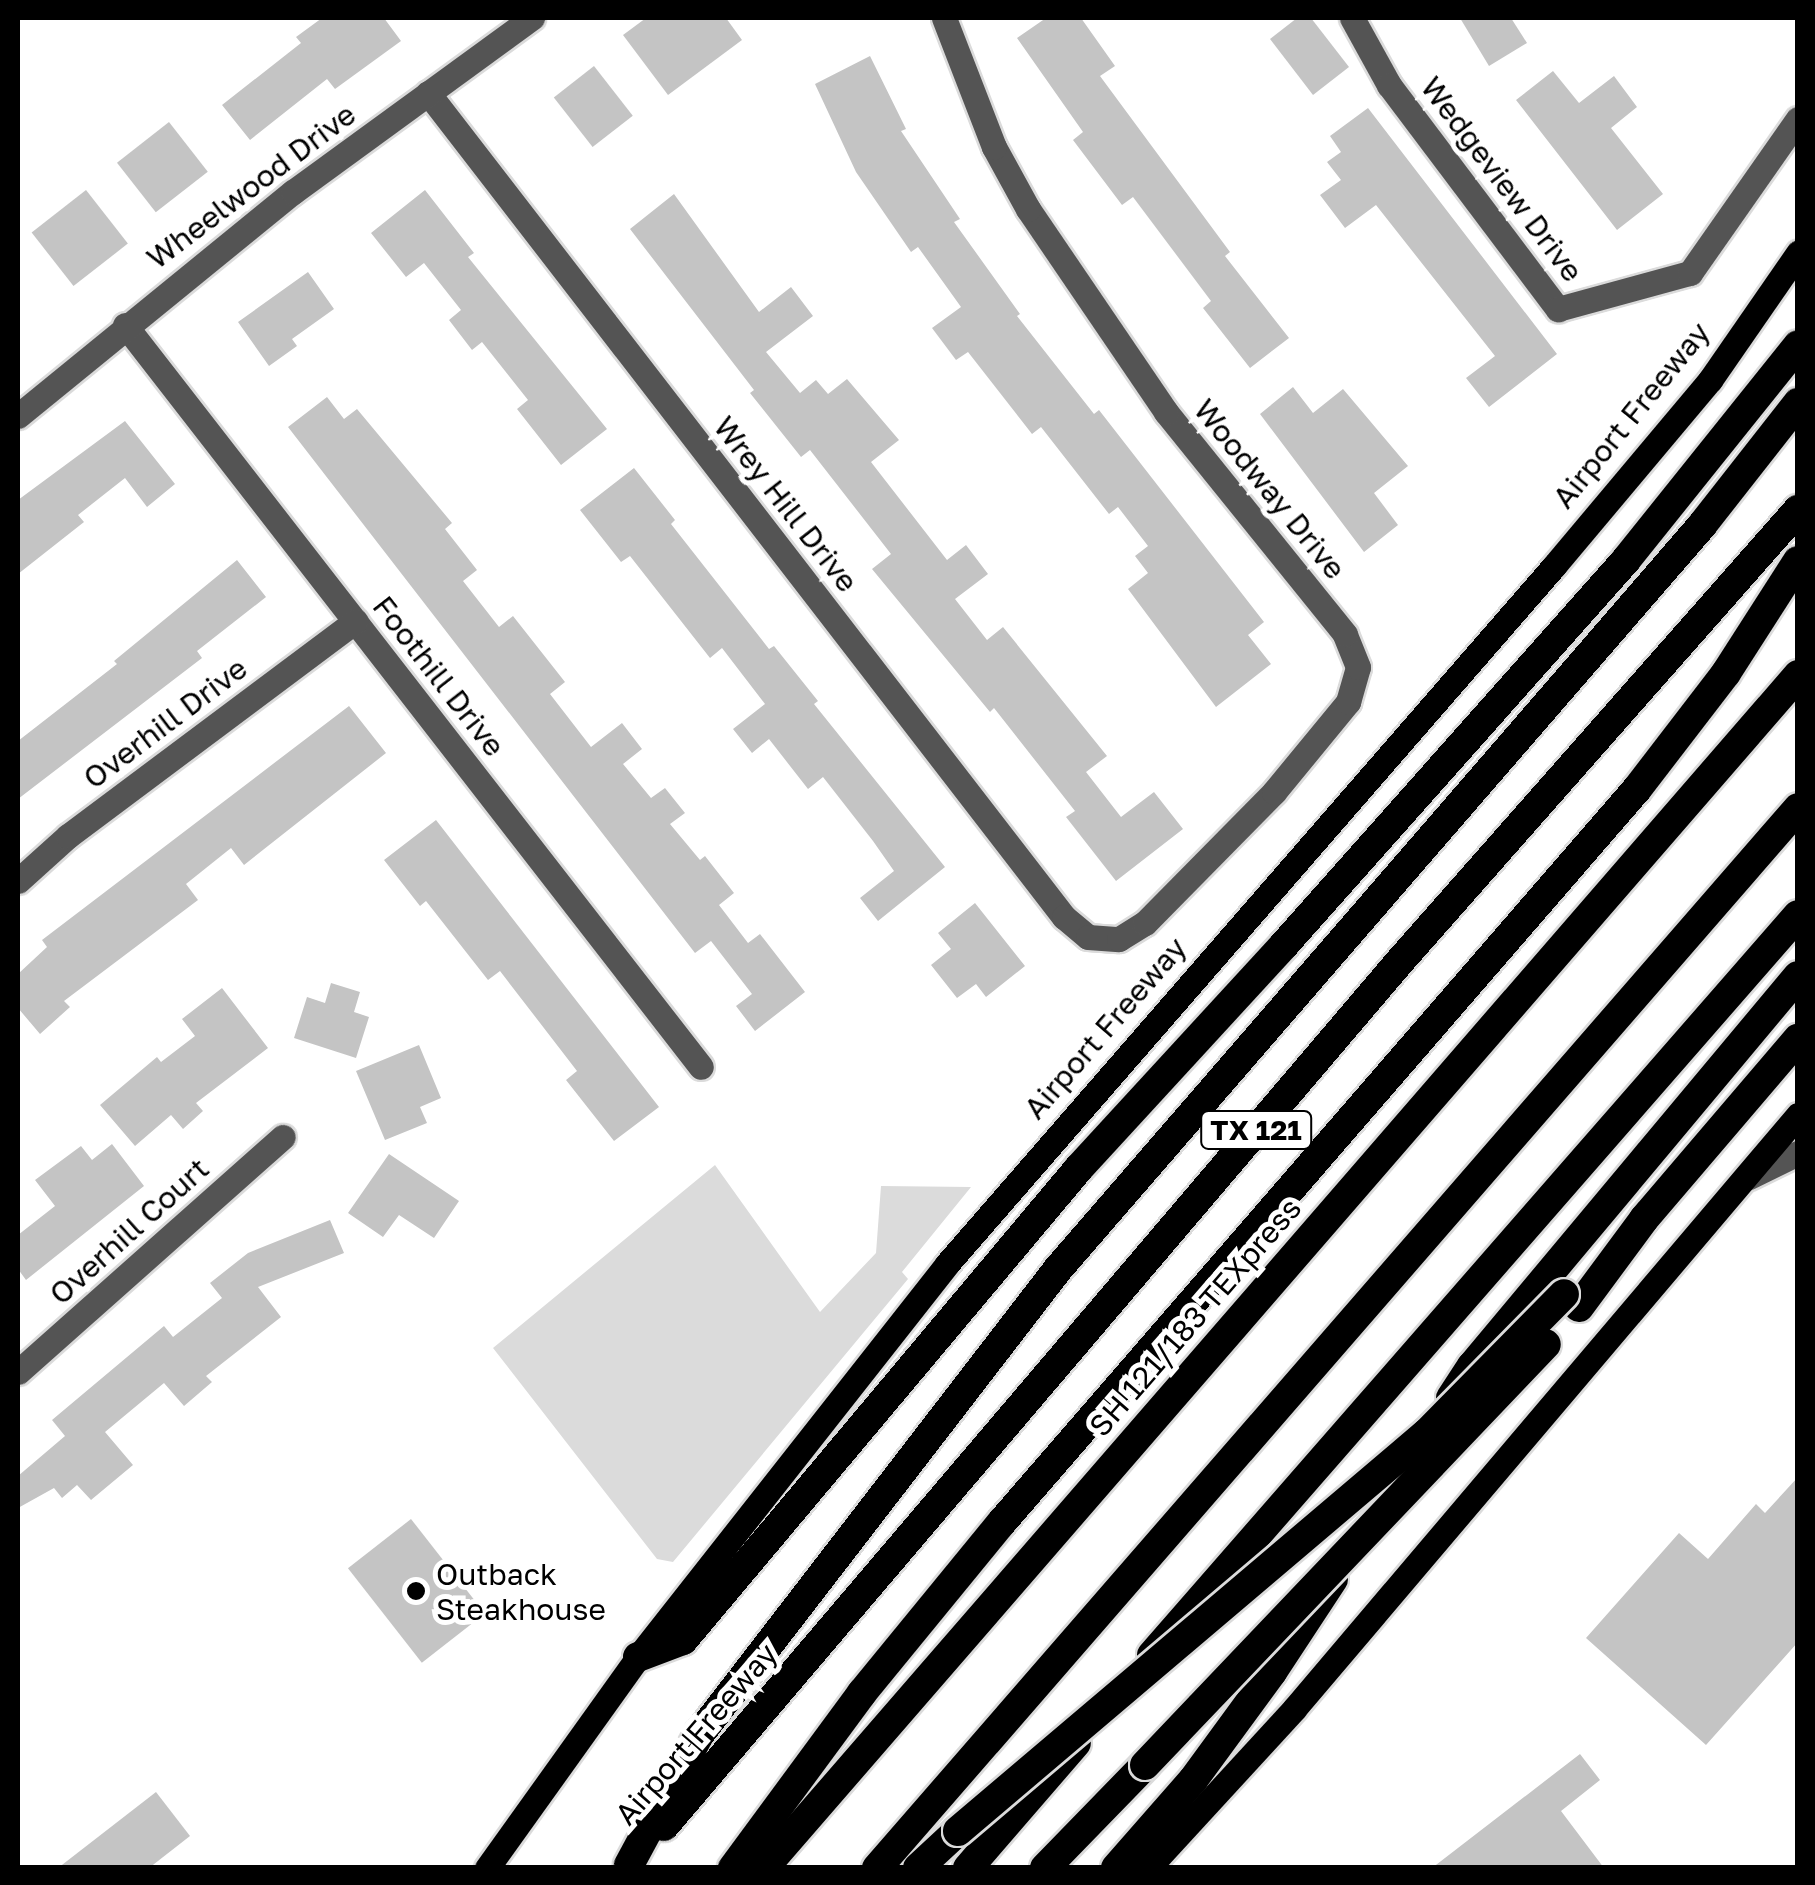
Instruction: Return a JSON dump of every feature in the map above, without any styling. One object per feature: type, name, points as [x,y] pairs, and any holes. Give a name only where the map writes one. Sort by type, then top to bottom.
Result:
[{"type":"highway","points":[[638,1657],[682,1640],[1079,1168],[1284,946],[1626,560],[1798,345]]},
{"type":"highway","points":[[628,1866],[700,1735],[1058,1269],[1733,485],[1798,402]]},
{"type":"highway","name":"Airport Freeway","points":[[628,1866],[725,1758],[1402,959],[1798,510]]},
{"type":"highway","points":[[733,1868],[862,1693],[1002,1522],[1611,819],[1726,673],[1798,561]]},
{"type":"highway","name":"SH 121/183 TEXpress","points":[[764,1868],[1798,675]]},
{"type":"highway","points":[[877,1868],[1798,808]]},
{"type":"highway","points":[[968,1868],[1798,915]]},
{"type":"highway","points":[[1116,1868],[1192,1780],[1272,1672],[1472,1366],[1798,976]]},
{"type":"highway","points":[[1045,1868],[1145,1765],[1572,1301],[1798,1039]]},
{"type":"highway","points":[[918,1868],[1428,1434],[1572,1301]]},
{"type":"main road","name":"Airport Freeway","points":[[487,1868],[638,1657],[948,1264],[1554,566],[1710,380],[1798,253]]},
{"type":"main road","points":[[1148,1868],[1294,1709],[1798,1115]]},
{"type":"street","name":"Wheelwood Drive","points":[[18,416],[293,192],[532,18]]},
{"type":"street","name":"Woodway Drive","points":[[944,18],[994,146],[1028,209],[1166,412],[1345,634],[1358,667],[1348,702],[1274,792],[1134,933],[1104,941]]},
{"type":"street","name":"Wedgeview Drive","points":[[1352,18],[1389,86],[1558,309],[1690,274],[1798,119]]},
{"type":"street","name":"Wrey Hill Drive","points":[[428,93],[1064,918],[1075,930],[1104,941]]},
{"type":"street","name":"Foothill Drive","points":[[126,325],[702,1067]]},
{"type":"street","name":"Overhill Drive","points":[[18,881],[68,836],[355,621]]},
{"type":"street","name":"Overhill Court","points":[[18,1372],[283,1137]]},
{"type":"street","points":[[1740,1183],[1769,1164],[1798,1153]]},
{"type":"shaded area","points":[[715,1165],[820,1312],[876,1253],[881,1186],[971,1187],[902,1272],[908,1279],[673,1562],[657,1559],[493,1348]]},
{"type":"building","points":[[322,18],[384,18],[401,41],[335,89],[327,79],[250,140],[222,105],[301,43],[296,37]]},
{"type":"building","points":[[646,18],[726,18],[742,40],[668,95],[623,35]]},
{"type":"building","points":[[1046,18],[1081,18],[1115,66],[1100,76],[1230,252],[1225,256],[1289,338],[1250,368],[1203,308],[1211,301],[1133,197],[1122,205],[1073,140],[1083,132],[1017,38]]},
{"type":"building","points":[[1297,18],[1311,18],[1349,67],[1313,95],[1270,39]]},
{"type":"building","points":[[1460,18],[1511,18],[1527,43],[1489,66]]},
{"type":"building","points":[[870,56],[906,129],[901,131],[960,219],[954,222],[1020,314],[1017,316],[1094,414],[1099,410],[1264,622],[1248,635],[1271,664],[1216,707],[1128,589],[1148,573],[1135,556],[1148,546],[1118,507],[1109,514],[1041,427],[1032,434],[968,352],[956,360],[932,328],[961,307],[918,247],[911,252],[856,172],[815,84]]},
{"type":"building","points":[[594,66],[633,116],[593,147],[554,97]]},
{"type":"building","points":[[1553,71],[1579,103],[1614,76],[1637,107],[1611,128],[1663,194],[1617,230],[1516,100]]},
{"type":"building","points":[[1368,108],[1557,354],[1489,407],[1466,378],[1495,356],[1376,205],[1345,228],[1320,195],[1341,180],[1327,162],[1341,152],[1330,136]]},
{"type":"building","points":[[169,122],[208,172],[156,212],[117,163]]},
{"type":"building","points":[[86,190],[128,244],[73,286],[32,232]]},
{"type":"building","points":[[425,190],[474,253],[468,257],[607,429],[561,465],[517,409],[528,400],[482,342],[472,350],[449,320],[461,310],[424,263],[406,277],[371,233]]},
{"type":"building","points":[[674,194],[759,312],[791,287],[813,316],[766,352],[800,393],[816,380],[828,394],[847,379],[899,440],[871,462],[947,560],[966,545],[988,574],[955,599],[987,640],[1003,627],[1107,756],[1086,772],[1121,817],[1154,792],[1183,829],[1116,881],[1066,817],[1075,811],[994,708],[990,712],[872,569],[891,554],[810,450],[801,457],[630,229]]},
{"type":"building","points":[[308,272],[334,309],[292,339],[297,346],[269,366],[238,322]]},
{"type":"building","points":[[1293,387],[1313,413],[1343,389],[1408,466],[1374,493],[1398,525],[1364,552],[1260,414]]},
{"type":"building","points":[[327,397],[344,419],[357,409],[452,523],[445,529],[477,570],[463,581],[499,627],[513,616],[565,682],[550,694],[591,747],[622,723],[642,749],[623,764],[651,798],[665,788],[685,813],[670,824],[700,860],[705,856],[734,893],[719,905],[748,943],[760,934],[805,992],[755,1031],[736,1006],[752,994],[711,941],[695,953],[288,427]]},
{"type":"building","points":[[125,421],[175,484],[147,507],[125,478],[78,515],[84,522],[18,574],[18,500]]},
{"type":"building","points":[[634,468],[675,520],[671,524],[769,649],[774,646],[818,701],[814,704],[945,867],[878,921],[860,898],[894,871],[873,841],[823,777],[808,789],[769,739],[752,753],[733,729],[765,704],[722,648],[710,658],[630,556],[621,562],[580,510]]},
{"type":"building","points":[[237,560],[266,597],[197,651],[202,658],[18,799],[18,741],[117,664],[114,661]]},
{"type":"building","points":[[349,706],[386,753],[244,865],[231,848],[186,884],[198,900],[64,1001],[70,1007],[40,1034],[18,1008],[18,974],[47,947],[42,940]]},
{"type":"building","points":[[436,820],[659,1107],[614,1141],[566,1080],[577,1071],[500,971],[488,980],[426,901],[420,906],[384,860]]},
{"type":"building","points":[[975,903],[1025,966],[986,997],[976,984],[957,998],[931,965],[951,949],[938,933]]},
{"type":"building","points":[[331,983],[360,992],[354,1012],[369,1017],[356,1058],[294,1038],[307,997],[325,1003]]},
{"type":"building","points":[[222,988],[268,1048],[196,1103],[203,1111],[183,1129],[171,1115],[135,1146],[100,1105],[157,1057],[161,1062],[195,1036],[182,1019]]},
{"type":"building","points":[[419,1045],[441,1098],[420,1107],[427,1123],[385,1140],[356,1071]]},
{"type":"building","points":[[112,1144],[144,1186],[26,1280],[18,1269],[18,1235],[55,1206],[35,1180],[81,1146],[92,1160]]},
{"type":"building","points":[[389,1154],[459,1201],[434,1238],[399,1215],[383,1237],[348,1213]]},
{"type":"building","points":[[330,1220],[344,1253],[258,1287],[281,1317],[206,1376],[212,1382],[184,1406],[164,1383],[105,1432],[133,1465],[91,1500],[77,1485],[62,1498],[54,1488],[18,1508],[18,1476],[65,1436],[52,1420],[164,1326],[173,1337],[222,1298],[210,1283],[248,1253]]},
{"type":"building","points":[[1798,1477],[1798,1642],[1706,1745],[1586,1638],[1679,1533],[1708,1559],[1756,1504],[1765,1513]]},
{"type":"building","name":"Outback Steakhouse","points":[[411,1519],[485,1614],[422,1663],[348,1568]]},
{"type":"building","points":[[1580,1754],[1600,1780],[1561,1811],[1604,1868],[1432,1868]]},
{"type":"building","points":[[156,1792],[190,1836],[149,1868],[58,1868]]},
{"type":"place","name":"Outback Steakhouse","points":[[416,1591]]}]
